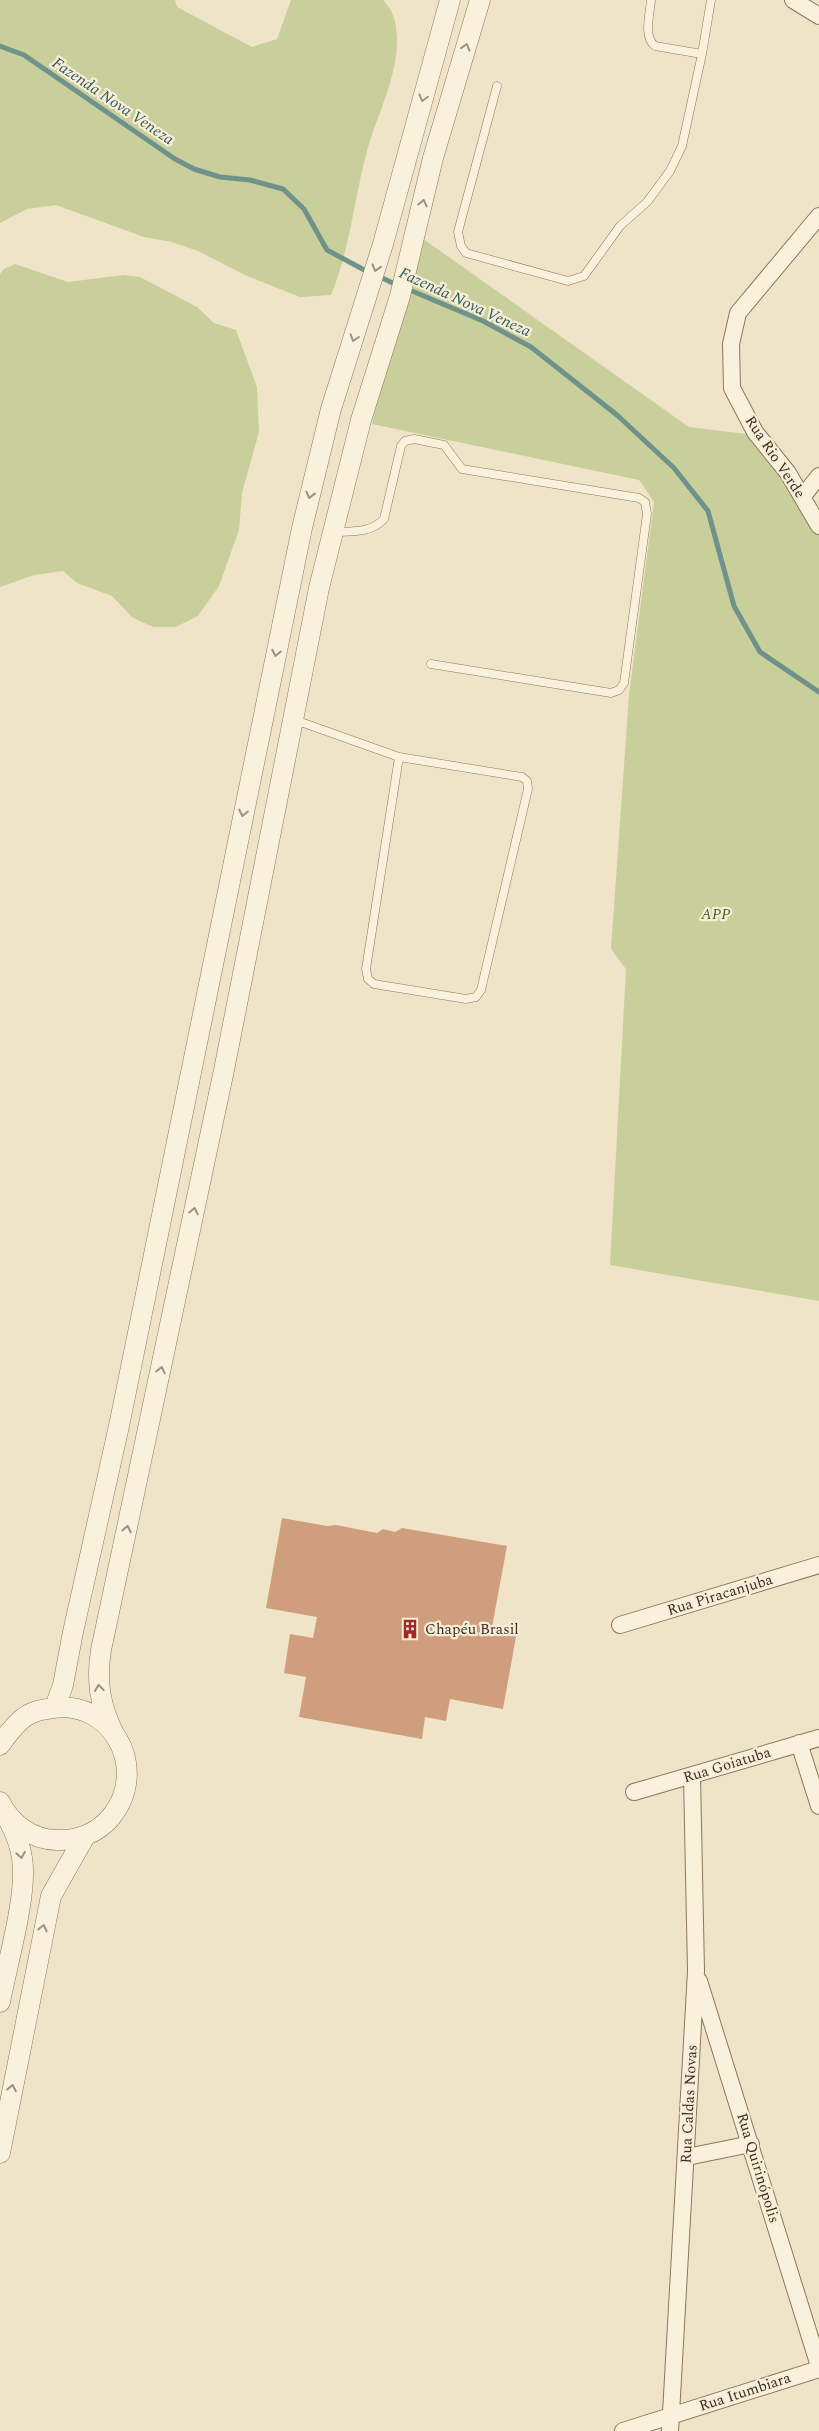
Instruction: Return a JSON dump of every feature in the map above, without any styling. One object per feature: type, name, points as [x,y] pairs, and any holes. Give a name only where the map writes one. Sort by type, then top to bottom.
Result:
[{"type":"street","points":[[55,1707],[66,1671],[119,1426],[302,528],[331,408],[383,244],[450,0]]},
{"type":"street","points":[[2,1806],[14,1822],[40,1838],[70,1840],[85,1836],[108,1821],[117,1810],[125,1792],[126,1758],[104,1714],[99,1690],[98,1670],[101,1650],[224,1070],[332,532],[361,420],[401,292],[433,158],[480,0]]},
{"type":"street","points":[[794,0],[819,16]]},
{"type":"street","name":"Rua Rio Verde","points":[[819,216],[738,313],[731,344],[732,388],[755,432],[803,496],[819,526]]},
{"type":"street","points":[[803,496],[819,476]]},
{"type":"street","name":"Rua Piracanjuba","points":[[620,1625],[819,1565]]},
{"type":"street","points":[[4,1738],[23,1718],[39,1710],[55,1707],[72,1708],[88,1713],[103,1721],[114,1734]]},
{"type":"street","name":"Rua Goiatuba","points":[[634,1792],[819,1738]]},
{"type":"street","points":[[799,1743],[819,1806]]},
{"type":"street","name":"Rua Caldas Novas","points":[[670,2424],[687,2157],[696,1971],[692,1776]]},
{"type":"street","points":[[0,2002],[23,1880],[23,1860],[18,1838],[2,1806]]},
{"type":"street","points":[[0,2153],[51,1896],[85,1836]]},
{"type":"street","name":"Rua Quirinópolis","points":[[696,1971],[819,2367]]},
{"type":"street","points":[[687,2157],[751,2144]]},
{"type":"street","name":"Rua Itumbiara","points":[[623,2431],[670,2424],[819,2367]]},
{"type":"lane","points":[[651,0],[648,37],[650,43],[656,46],[702,54]]},
{"type":"lane","points":[[498,86],[458,232],[461,246],[466,253],[568,281],[576,280],[584,276],[620,226],[648,202],[670,171],[682,146],[702,54],[711,0]]},
{"type":"lane","points":[[332,532],[367,530],[376,527],[384,519],[401,446],[405,441],[414,439],[444,445],[462,469],[639,498],[645,502],[647,514],[624,683],[620,690],[611,693],[431,664]]},
{"type":"lane","points":[[294,719],[399,757],[522,777],[527,781],[528,789],[481,990],[476,997],[457,998],[374,984],[368,979],[366,969],[399,757]]},
{"type":"green space","points":[[0,0],[175,0],[177,7],[252,47],[277,39],[291,0],[383,0],[394,17],[396,27],[397,38],[394,67],[362,169],[343,260],[331,295],[300,297],[247,276],[198,251],[172,242],[144,237],[56,205],[27,209],[0,223]]},
{"type":"green space","name":"APP","points":[[419,236],[689,427],[754,435],[819,533],[819,1301],[610,1265],[626,969],[611,949],[629,695],[654,502],[639,480],[372,424],[403,287]]},
{"type":"green space","points":[[15,264],[68,282],[123,275],[140,277],[197,307],[214,323],[236,330],[257,387],[259,432],[242,493],[239,530],[219,586],[198,616],[176,627],[153,627],[133,618],[112,596],[77,583],[63,571],[34,575],[0,587],[0,274],[4,269]]},
{"type":"building","name":"Chapéu Brasil","points":[[282,1518],[327,1526],[336,1525],[377,1533],[383,1529],[395,1532],[402,1528],[507,1546],[492,1627],[517,1631],[503,1709],[450,1699],[446,1721],[425,1717],[422,1739],[299,1717],[306,1677],[284,1673],[290,1634],[313,1638],[317,1617],[266,1608]]},
{"type":"waterway","name":"Fazenda Nova Veneza","points":[[0,46],[24,55],[175,159],[194,169],[220,177],[250,180],[283,189],[304,209],[327,250],[370,273]]},
{"type":"waterway","name":"Fazenda Nova Veneza","points":[[378,276],[397,285]]},
{"type":"waterway","name":"Fazenda Nova Veneza","points":[[405,288],[483,321],[531,347],[617,415],[674,468],[708,511],[734,606],[760,652],[819,692]]},
{"type":"place","name":"Chapéu Brasil","points":[[410,1629]]}]
